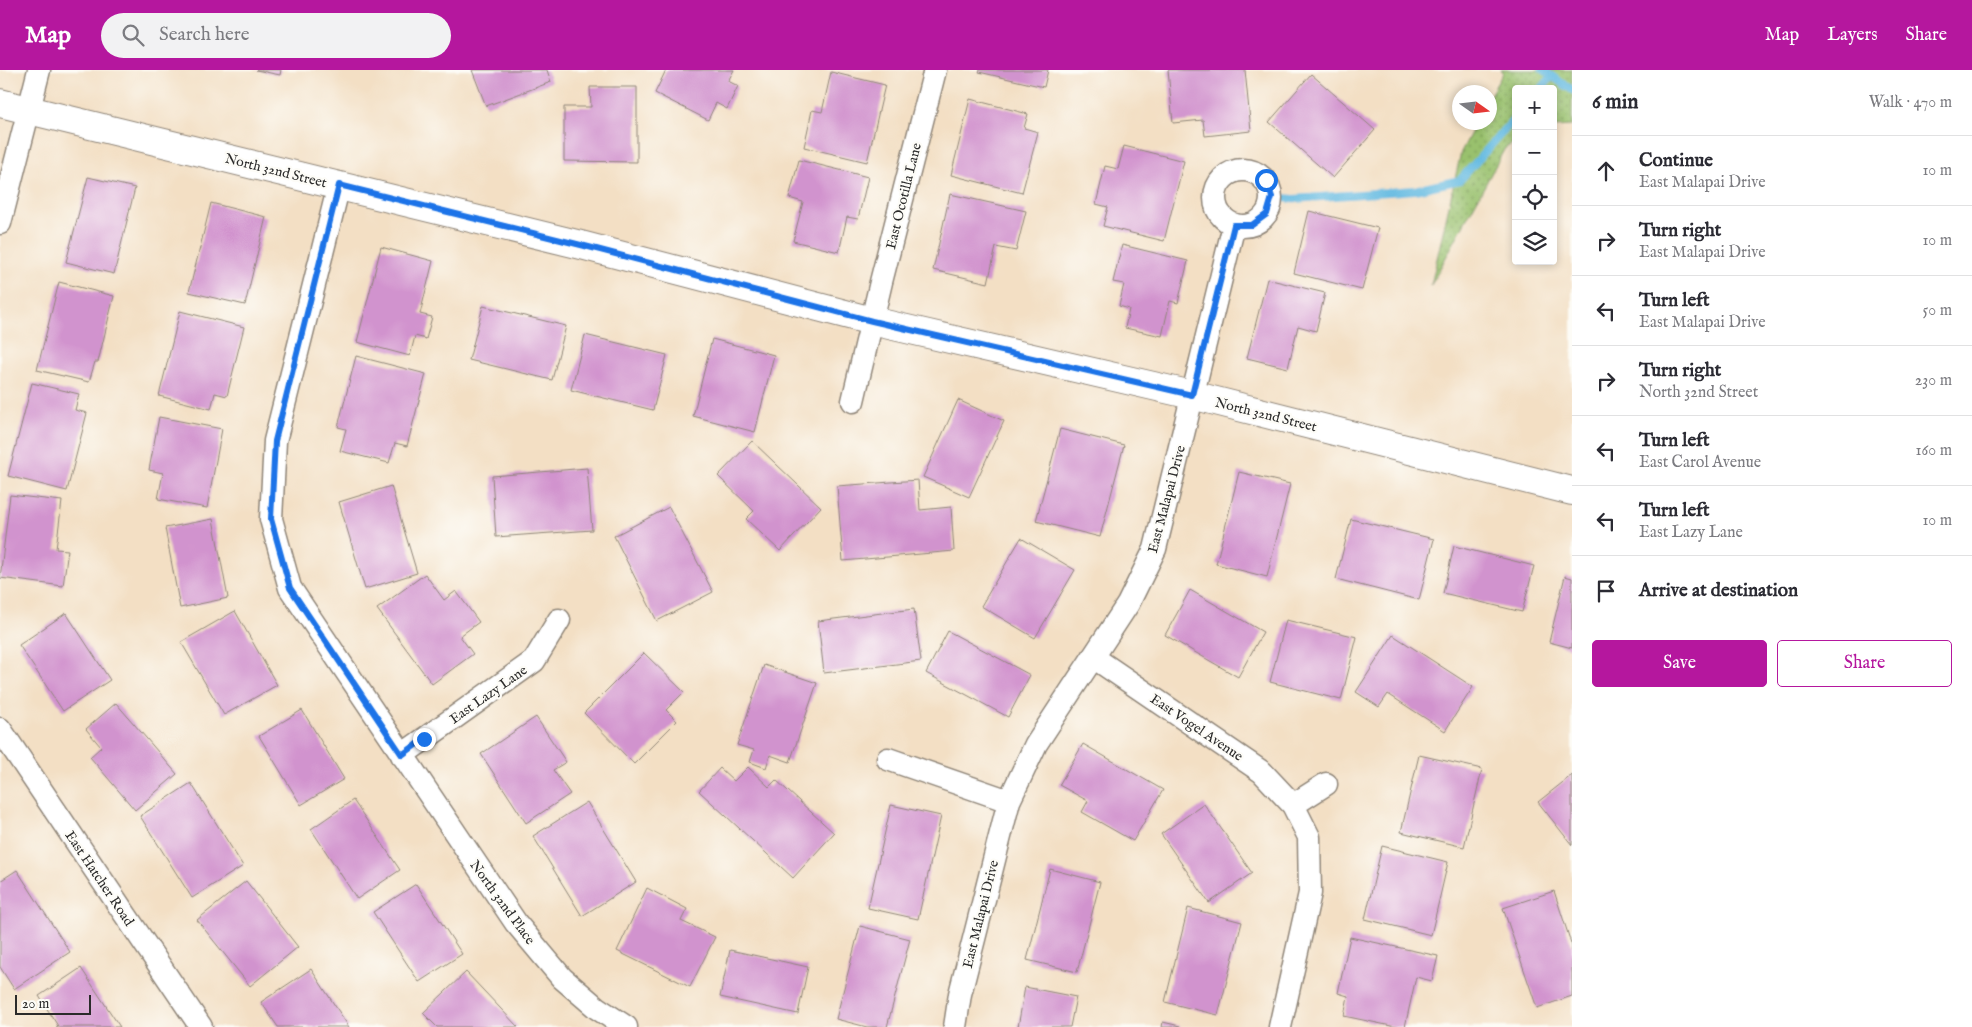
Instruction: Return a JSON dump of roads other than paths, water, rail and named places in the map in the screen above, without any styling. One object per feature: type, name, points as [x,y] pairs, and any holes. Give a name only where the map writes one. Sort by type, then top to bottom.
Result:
[{"type":"street","points":[[0,223],[39,70]]},
{"type":"street","name":"East Ocotilla Lane","points":[[872,321],[935,70]]},
{"type":"street","name":"North 32nd Street","points":[[0,104],[339,185],[581,245],[872,321],[1192,395],[1572,491]]},
{"type":"street","name":"North 32nd Place","points":[[339,185],[275,441],[271,519],[290,588],[516,923],[562,978],[597,1008],[626,1027]]},
{"type":"street","name":"East Malapai Drive","points":[[955,1027],[960,994],[1009,801],[1036,744],[1128,604],[1155,549],[1234,225]]},
{"type":"street","points":[[853,401],[872,321]]},
{"type":"street","name":"East Lazy Lane","points":[[402,755],[534,661],[559,620]]},
{"type":"street","name":"East Vogel Avenue","points":[[1093,657],[1262,772],[1293,805],[1309,837],[1310,893],[1280,1027]]},
{"type":"street","name":"East Hatcher Road","points":[[0,729],[201,1027]]},
{"type":"street","points":[[888,759],[1009,801]]},
{"type":"street","points":[[1293,805],[1326,784]]},
{"type":"waterway","points":[[1543,70],[1572,90]]},
{"type":"waterway","points":[[1544,85],[1552,76]]},
{"type":"waterway","points":[[1272,197],[1294,199],[1415,190],[1460,180],[1512,122]]}]
